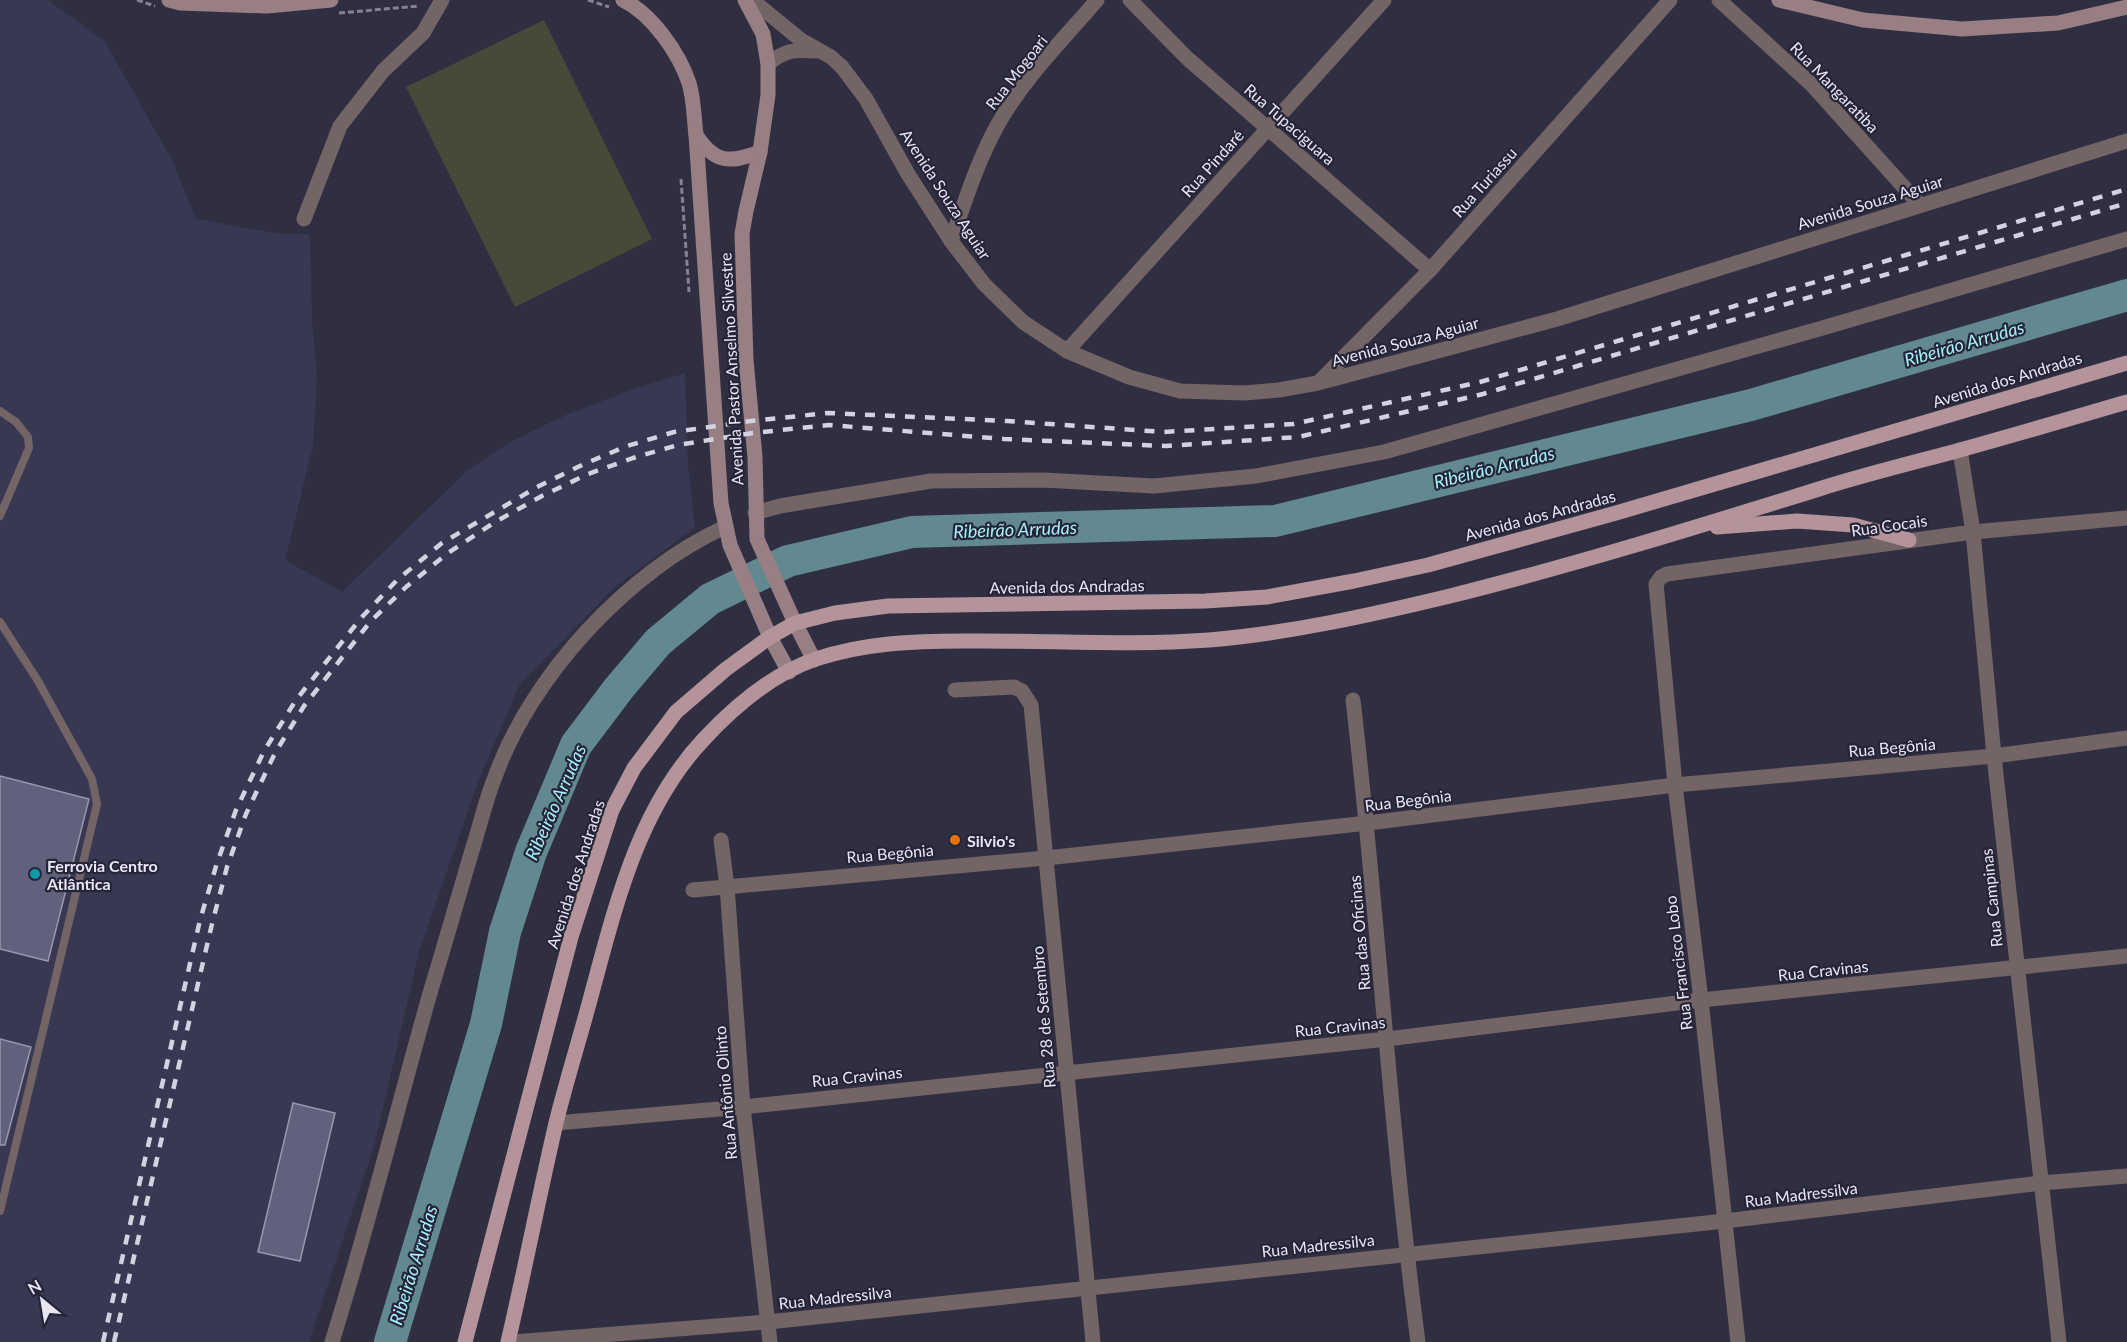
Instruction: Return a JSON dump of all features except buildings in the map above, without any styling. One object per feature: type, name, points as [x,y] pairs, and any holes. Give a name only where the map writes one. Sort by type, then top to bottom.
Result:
[{"type":"main road","points":[[170,0],[180,3],[267,6],[331,0]]},
{"type":"main road","name":"Avenida Pastor Anselmo Silvestre","points":[[745,0],[763,34],[768,64],[768,95],[760,152],[746,210],[741,257],[746,360],[755,457],[757,539],[814,660]]},
{"type":"main road","points":[[1779,0],[1863,20],[1962,29],[2058,22],[2127,7]]},
{"type":"main road","name":"Avenida Pastor Anselmo Silvestre","points":[[617,4],[651,22],[666,38],[690,85],[696,135],[721,503],[725,527],[730,545],[770,637],[789,672]]},
{"type":"main road","points":[[696,135],[704,148],[725,159],[738,160],[760,152]]},
{"type":"main road","name":"Avenida dos Andradas","points":[[465,1342],[571,937],[612,810],[634,768],[676,712],[726,669],[770,637],[795,623],[844,611],[888,606],[1205,601],[1267,597],[1354,581],[1428,565],[1605,516],[2127,363]]},
{"type":"main road","points":[[510,1342],[556,1123],[618,898],[632,857],[659,801],[681,767],[702,741],[726,717],[756,693],[789,672],[814,660],[874,646],[911,641],[1029,640],[1158,643],[1265,634],[1361,617],[1517,579],[1828,486],[2127,402]]},
{"type":"main road","points":[[1693,528],[1797,521],[1853,525],[1909,540]]},
{"type":"street","points":[[427,0],[431,5],[432,18]]},
{"type":"street","points":[[304,219],[340,126],[383,71],[423,33],[442,0]]},
{"type":"street","name":"Avenida Souza Aguiar","points":[[752,0],[801,40],[831,57],[842,67],[866,99],[908,174],[951,241],[984,284],[1023,322],[1067,351],[1129,377],[1180,391],[1244,393],[1318,383],[1557,319],[2127,141]]},
{"type":"street","name":"Rua Mogoari","points":[[951,241],[978,166],[998,124],[1020,91],[1097,0]]},
{"type":"street","name":"Rua Tupaciguara","points":[[1130,0],[1187,58],[1430,270]]},
{"type":"street","name":"Rua Pindaré","points":[[1067,351],[1384,0]]},
{"type":"street","name":"Rua Turiassu","points":[[1318,383],[1430,270],[1670,0]]},
{"type":"street","name":"Rua Mangaratiba","points":[[1719,0],[1812,86],[1920,205]]},
{"type":"street","points":[[768,64],[780,54],[795,50],[819,51]]},
{"type":"street","points":[[755,513],[780,506],[931,481],[1043,480],[1154,486],[1256,476],[1384,452],[1820,329],[2127,239]]},
{"type":"street","name":"Rua Campinas","points":[[1960,450],[1973,532],[1994,756],[2059,1342]]},
{"type":"street","name":"Rua Cocais","points":[[1658,580],[1666,574],[1909,540],[2127,518]]},
{"type":"street","points":[[332,1342],[362,1247],[449,928],[495,776],[508,747],[542,688],[571,649],[605,612],[649,572],[685,548],[725,527]]},
{"type":"street","name":"Rua Francisco Lobo","points":[[1658,580],[1655,589],[1675,785],[1738,1342]]},
{"type":"street","name":"Rua 28 de Setembro","points":[[955,690],[1014,687],[1022,691],[1031,705],[1093,1342]]},
{"type":"street","name":"Rua das Oficinas","points":[[1353,700],[1368,823],[1406,1253],[1418,1342]]},
{"type":"street","name":"Rua Begônia","points":[[693,890],[1046,858],[1368,823],[1675,785],[1994,756],[2127,738]]},
{"type":"street","name":"Rua Antônio Olinto","points":[[721,840],[727,886],[743,1107],[770,1342]]},
{"type":"street","name":"Rua Cravinas","points":[[556,1123],[743,1107],[1066,1071],[1387,1039],[1701,1000],[2127,956]]},
{"type":"street","name":"Rua Madressilva","points":[[510,1342],[768,1322],[1725,1221],[2041,1183],[2127,1176]]},
{"type":"lane","points":[[0,411],[16,422],[28,436],[29,448],[0,516]]},
{"type":"lane","points":[[0,622],[38,681],[92,779],[97,804],[0,1211]]},
{"type":"path","points":[[588,0],[617,4]]},
{"type":"path","points":[[681,175],[689,296]]},
{"type":"shaded area","points":[[0,0],[48,0],[105,42],[172,160],[196,219],[280,234],[310,234],[312,320],[317,377],[313,446],[285,560],[342,592],[467,471],[512,441],[566,415],[628,391],[685,373],[688,465],[695,527],[615,587],[520,684],[479,779],[419,952],[375,1143],[309,1342],[0,1342]]},
{"type":"green space","points":[[544,20],[652,239],[515,307],[406,87]]},
{"type":"waterway","name":"Ribeirão Arrudas","points":[[390,1342],[486,1024],[505,932],[531,852],[576,745],[619,688],[658,642],[710,599],[788,561],[912,532],[1275,521],[1751,405],[2127,295]]},
{"type":"railway","points":[[103,1342],[200,920],[236,810],[264,751],[296,700],[361,618],[397,580],[442,543],[537,487],[627,446],[674,432],[828,413],[1007,421],[1164,432],[1294,424],[1480,382],[2127,189]]},
{"type":"railway","points":[[114,1342],[212,924],[227,867],[246,814],[275,753],[304,706],[370,622],[406,587],[448,553],[495,522],[588,474],[633,458],[678,445],[753,433],[829,425],[1004,439],[1166,446],[1298,437],[1483,394],[2127,203]]},
{"type":"place","name":"Silvio's","points":[[955,840]]},
{"type":"place","name":"Ferrovia Centro Atlântica","points":[[35,874]]}]
